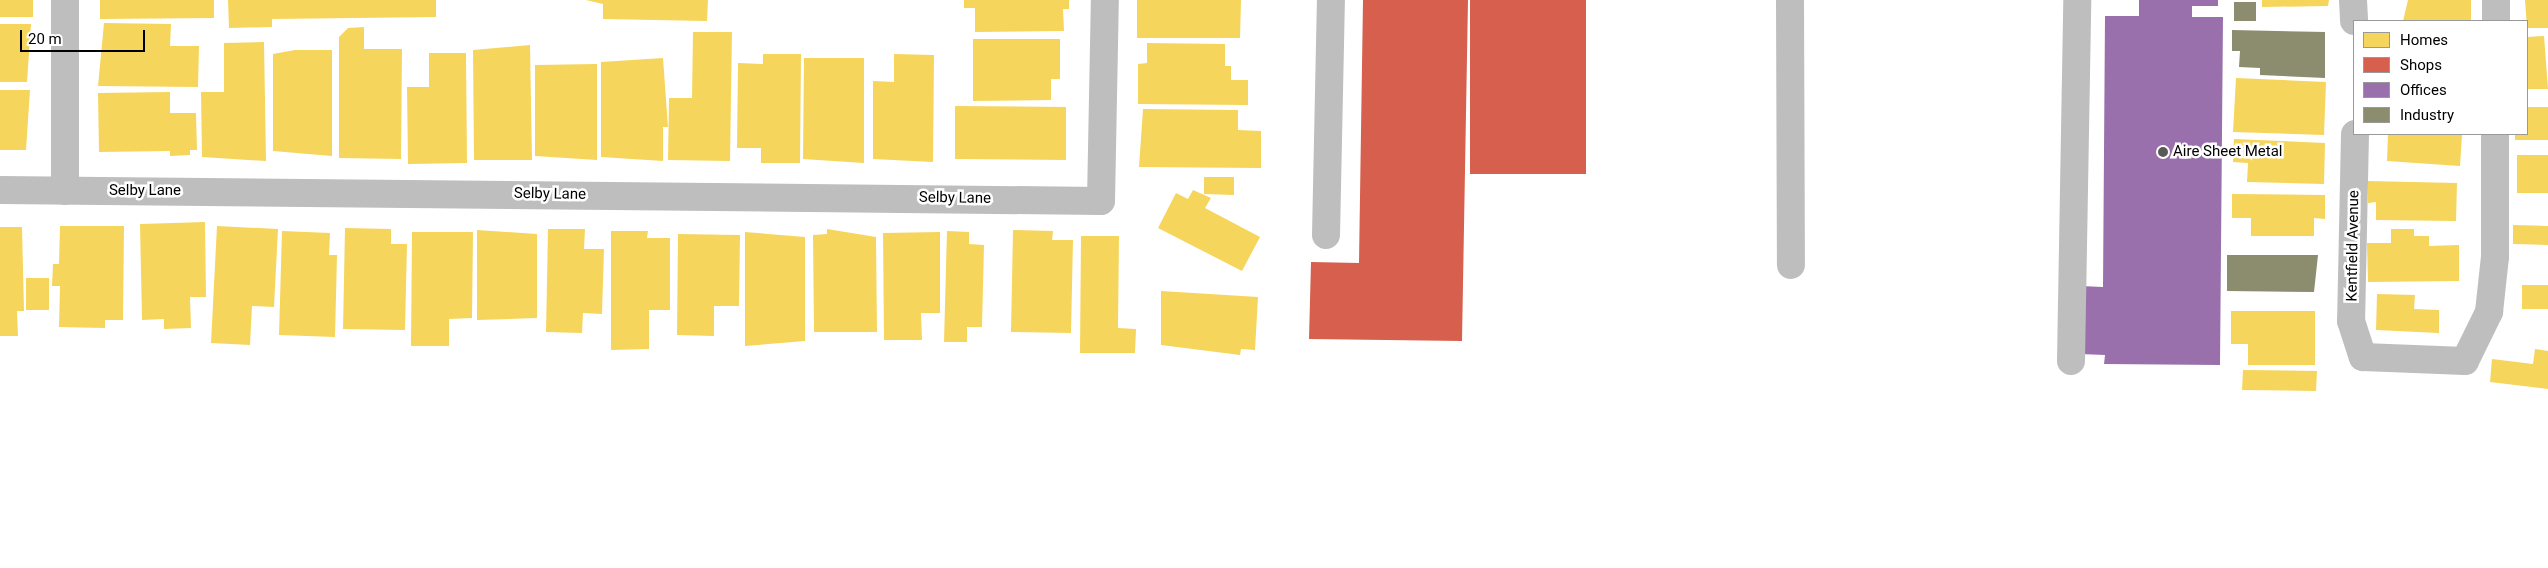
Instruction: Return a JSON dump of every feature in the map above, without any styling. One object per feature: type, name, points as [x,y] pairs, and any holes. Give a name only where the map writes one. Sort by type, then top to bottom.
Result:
[{"type":"lane","points":[[65,0],[65,191]]},
{"type":"lane","name":"Selby Lane","points":[[0,190],[1100,201],[1105,0]]},
{"type":"lane","points":[[1326,235],[1331,0]]},
{"type":"lane","points":[[1790,0],[1790,266]]},
{"type":"lane","points":[[2071,361],[2077,0]]},
{"type":"lane","points":[[2352,0],[2354,20]]},
{"type":"lane","points":[[2496,0],[2496,20]]},
{"type":"lane","name":"Kentfield Avenue","points":[[2355,135],[2351,321],[2363,357],[2465,361],[2489,312],[2495,257],[2495,135]]},
{"type":"building: Homes","points":[[0,0],[33,0],[33,17],[0,17]]},
{"type":"building: Homes","points":[[100,0],[214,0],[214,18],[100,19]]},
{"type":"building: Homes","points":[[228,0],[436,0],[436,17],[272,19],[272,27],[229,28]]},
{"type":"building: Homes","points":[[586,0],[708,0],[707,21],[603,19],[603,4]]},
{"type":"building: Homes","points":[[964,0],[1069,0],[1069,9],[1063,9],[1064,31],[975,32],[975,8],[964,8]]},
{"type":"building: Homes","points":[[1137,0],[1241,0],[1240,38],[1137,38]]},
{"type":"building: Homes","points":[[2262,0],[2329,0],[2328,6],[2262,7]]},
{"type":"building: Homes","points":[[2408,0],[2471,0],[2471,20],[2403,20]]},
{"type":"building: Homes","points":[[2525,0],[2548,0],[2548,28],[2528,28],[2528,20],[2526,20]]},
{"type":"building: Homes","points":[[104,23],[171,24],[170,46],[199,46],[198,87],[98,86]]},
{"type":"building: Homes","points":[[0,24],[31,24],[27,82],[0,82]]},
{"type":"building: Homes","points":[[364,27],[364,49],[402,49],[401,159],[339,158],[339,37],[348,28]]},
{"type":"building: Homes","points":[[693,32],[732,32],[730,161],[668,160],[669,98],[692,98]]},
{"type":"building: Homes","points":[[2544,36],[2548,89],[2528,89],[2528,37]]},
{"type":"building: Homes","points":[[973,39],[1060,39],[1060,79],[1051,79],[1051,100],[973,101]]},
{"type":"building: Homes","points":[[264,42],[266,161],[202,157],[201,92],[224,92],[224,43]]},
{"type":"building: Homes","points":[[1147,43],[1225,44],[1225,66],[1231,66],[1231,80],[1248,80],[1248,105],[1138,104],[1138,64],[1147,63]]},
{"type":"building: Homes","points":[[530,45],[532,160],[474,160],[473,50]]},
{"type":"building: Homes","points":[[295,50],[332,50],[332,156],[273,151],[273,54]]},
{"type":"building: Homes","points":[[429,53],[466,53],[467,163],[408,164],[407,87],[429,87]]},
{"type":"building: Homes","points":[[763,54],[801,54],[800,163],[761,163],[761,148],[737,148],[738,63],[763,64]]},
{"type":"building: Homes","points":[[894,54],[934,55],[933,162],[873,159],[873,81],[894,82]]},
{"type":"building: Homes","points":[[663,58],[668,127],[663,127],[663,161],[601,157],[601,62]]},
{"type":"building: Homes","points":[[804,58],[864,58],[864,163],[803,159]]},
{"type":"building: Homes","points":[[597,64],[597,160],[535,156],[535,65]]},
{"type":"building: Homes","points":[[2236,78],[2326,82],[2324,135],[2233,132]]},
{"type":"building: Homes","points":[[0,90],[30,90],[26,150],[0,150]]},
{"type":"building: Homes","points":[[170,92],[170,113],[196,113],[197,150],[190,150],[190,155],[170,156],[170,151],[99,152],[98,93]]},
{"type":"building: Homes","points":[[955,106],[1066,107],[1066,160],[955,159]]},
{"type":"building: Homes","points":[[2528,107],[2548,107],[2548,140],[2515,140],[2515,135],[2528,135]]},
{"type":"building: Homes","points":[[1143,109],[1238,110],[1238,130],[1261,131],[1261,168],[1139,167]]},
{"type":"building: Homes","points":[[2388,135],[2462,135],[2460,166],[2387,161]]},
{"type":"building: Homes","points":[[2234,139],[2325,143],[2324,184],[2247,182],[2248,163],[2233,162]]},
{"type":"building: Homes","points":[[2517,155],[2548,155],[2548,193],[2517,193]]},
{"type":"building: Homes","points":[[1204,177],[1234,177],[1234,195],[1204,194]]},
{"type":"building: Homes","points":[[2368,181],[2457,183],[2456,221],[2376,220],[2376,202],[2368,203]]},
{"type":"building: Homes","points":[[1193,190],[1211,198],[1205,208],[1260,237],[1242,271],[1158,228],[1176,193],[1188,199]]},
{"type":"building: Homes","points":[[2232,194],[2325,195],[2325,219],[2314,218],[2314,236],[2251,236],[2251,218],[2232,218]]},
{"type":"building: Homes","points":[[205,222],[206,297],[190,297],[191,328],[164,329],[164,319],[142,320],[140,224]]},
{"type":"building: Homes","points":[[2513,225],[2548,226],[2548,245],[2513,244]]},
{"type":"building: Homes","points":[[60,226],[124,226],[123,320],[105,320],[105,328],[59,327],[60,286],[52,286],[53,264],[59,264]]},
{"type":"building: Homes","points":[[217,226],[278,229],[274,307],[252,306],[250,345],[211,343]]},
{"type":"building: Homes","points":[[0,227],[22,227],[24,311],[17,311],[18,336],[0,336]]},
{"type":"building: Homes","points":[[345,228],[391,229],[391,244],[407,244],[405,330],[343,329]]},
{"type":"building: Homes","points":[[548,229],[585,229],[584,249],[604,249],[602,314],[583,313],[582,333],[546,332]]},
{"type":"building: Homes","points":[[827,229],[876,237],[877,332],[814,332],[813,235],[827,234]]},
{"type":"building: Homes","points":[[2391,229],[2414,229],[2414,236],[2429,236],[2429,246],[2459,245],[2459,281],[2368,282],[2367,243],[2391,243]]},
{"type":"building: Homes","points":[[477,230],[537,234],[537,318],[477,320]]},
{"type":"building: Homes","points":[[1013,230],[1053,231],[1052,240],[1073,240],[1071,333],[1011,332]]},
{"type":"building: Homes","points":[[282,231],[330,233],[329,255],[337,255],[335,337],[279,335]]},
{"type":"building: Homes","points":[[611,231],[648,231],[647,238],[670,238],[670,310],[649,310],[649,349],[611,350]]},
{"type":"building: Homes","points":[[947,231],[969,232],[969,244],[984,245],[982,327],[967,327],[967,342],[944,342]]},
{"type":"building: Homes","points":[[412,232],[473,232],[472,318],[449,319],[449,346],[411,346]]},
{"type":"building: Homes","points":[[745,232],[805,237],[805,341],[745,346]]},
{"type":"building: Homes","points":[[940,232],[940,313],[921,313],[922,340],[884,340],[883,233]]},
{"type":"building: Homes","points":[[678,234],[740,235],[739,306],[714,306],[714,336],[677,335]]},
{"type":"building: Homes","points":[[1081,236],[1119,236],[1118,328],[1136,329],[1135,353],[1080,353]]},
{"type":"building: Homes","points":[[26,278],[49,278],[49,310],[26,310]]},
{"type":"building: Homes","points":[[2522,285],[2548,285],[2548,309],[2522,309]]},
{"type":"building: Homes","points":[[1161,291],[1258,297],[1255,350],[1241,349],[1240,355],[1161,345]]},
{"type":"building: Homes","points":[[2377,294],[2415,295],[2414,309],[2439,310],[2439,333],[2376,330]]},
{"type":"building: Homes","points":[[2231,311],[2315,311],[2315,365],[2248,365],[2248,344],[2231,344]]},
{"type":"building: Homes","points":[[2535,349],[2548,351],[2548,389],[2490,382],[2492,359],[2533,364]]},
{"type":"building: Homes","points":[[2243,370],[2317,371],[2316,391],[2242,390]]},
{"type":"building: Shops","points":[[1363,0],[1468,0],[1462,341],[1309,339],[1311,262],[1359,263]]},
{"type":"building: Shops","points":[[1470,0],[1586,0],[1586,174],[1470,174]]},
{"type":"building: Offices","name":"Aire Sheet Metal","points":[[2139,0],[2218,0],[2218,6],[2192,6],[2192,17],[2223,17],[2220,365],[2104,364],[2105,355],[2080,354],[2080,286],[2103,287],[2105,16],[2139,16]]},
{"type":"building: Industry","points":[[2234,2],[2256,2],[2256,21],[2234,21]]},
{"type":"building: Industry","points":[[2232,30],[2325,32],[2325,78],[2260,75],[2260,68],[2239,67],[2240,51],[2232,51]]},
{"type":"building: Industry","points":[[2227,255],[2318,255],[2314,292],[2227,291]]},
{"type":"place","name":"Aire Sheet Metal","points":[[2163,152]]}]
